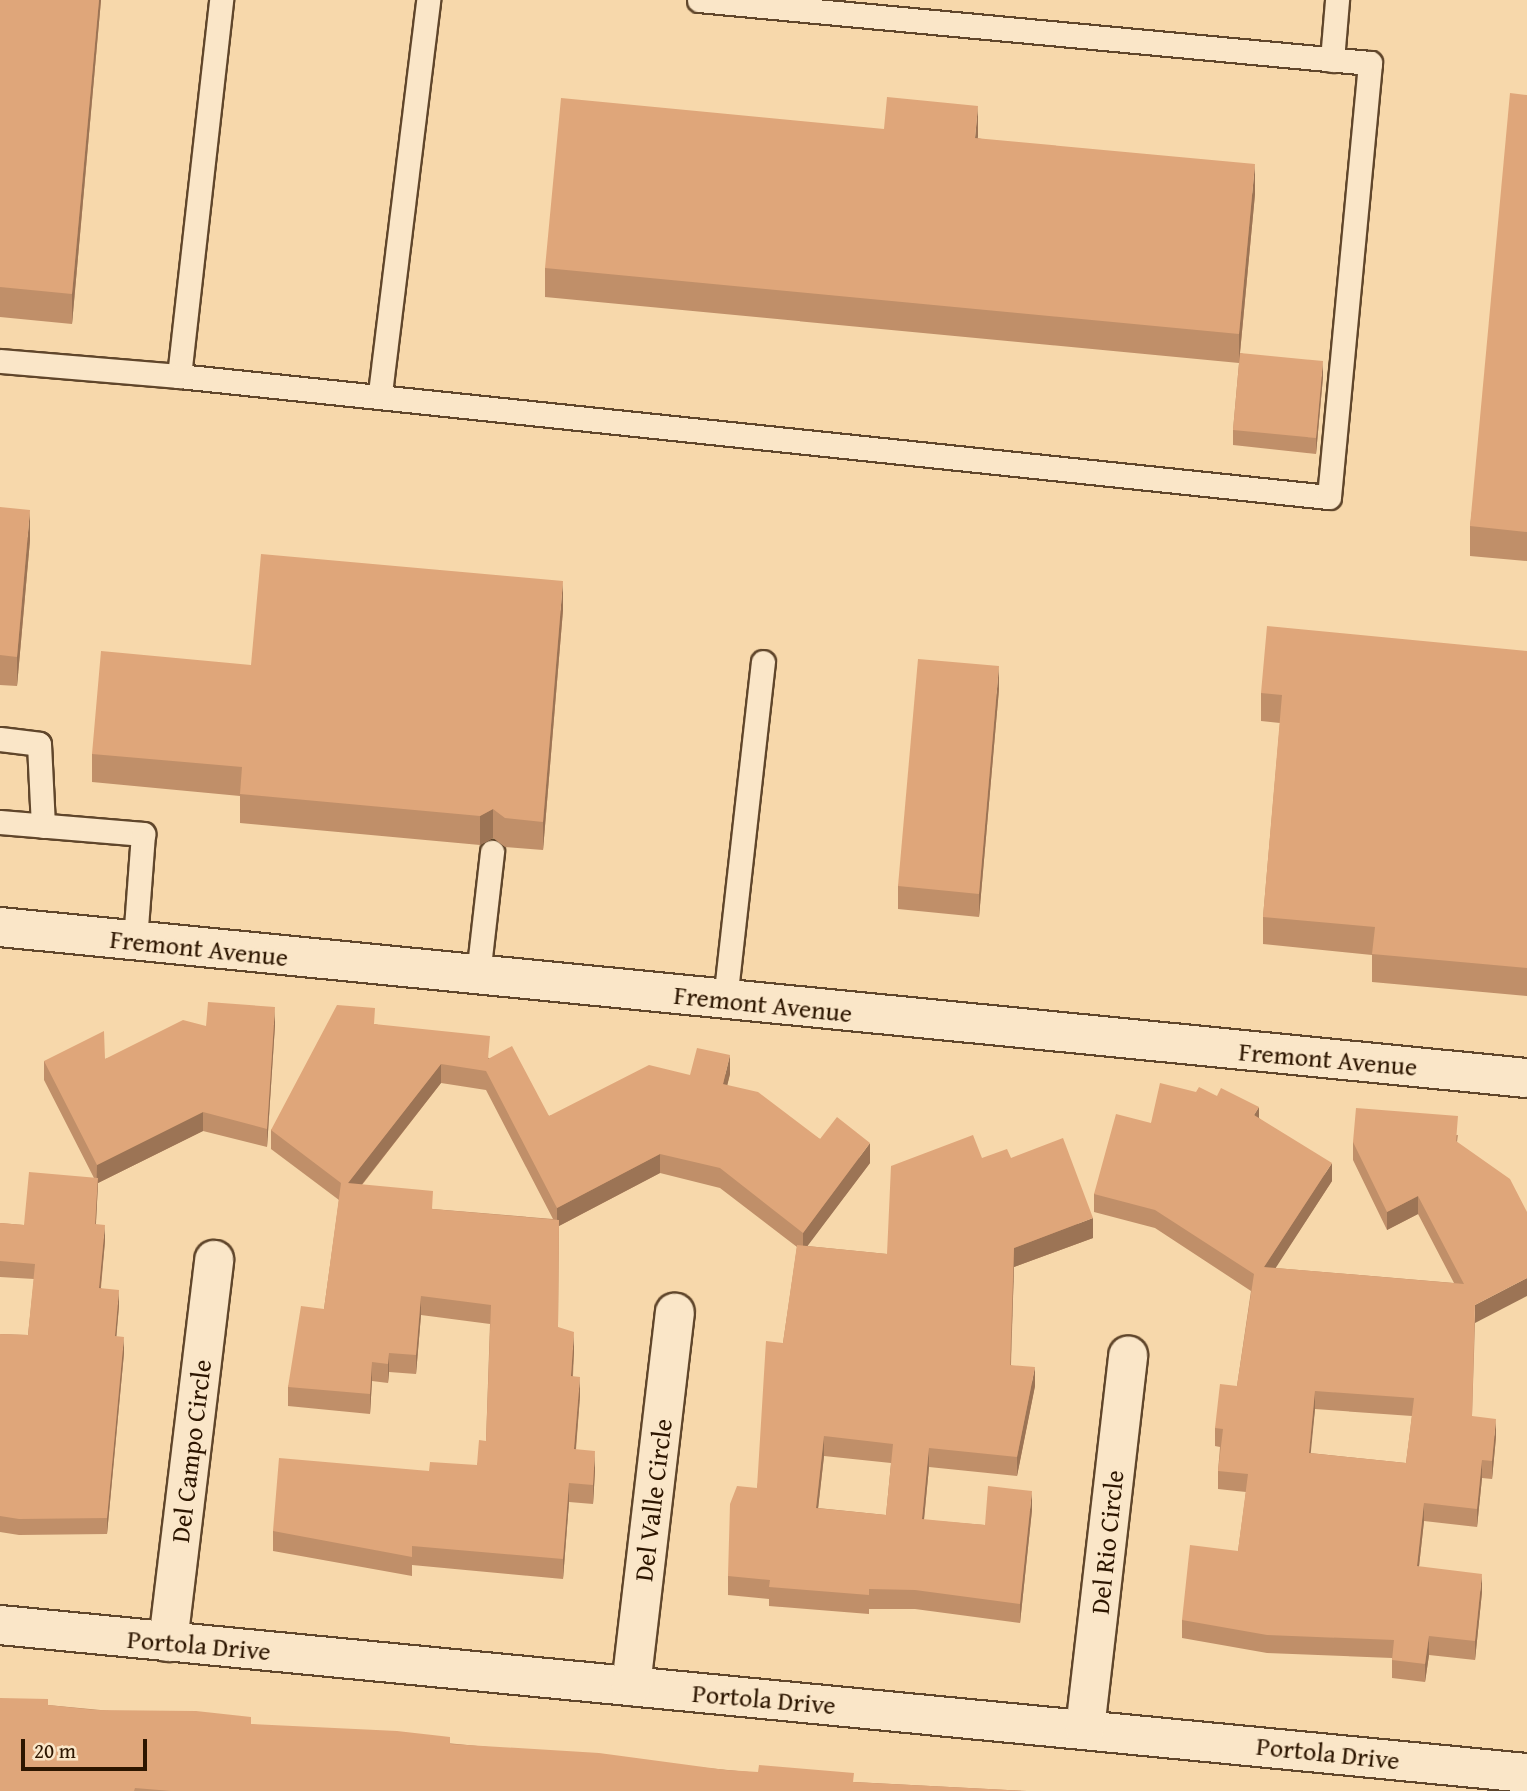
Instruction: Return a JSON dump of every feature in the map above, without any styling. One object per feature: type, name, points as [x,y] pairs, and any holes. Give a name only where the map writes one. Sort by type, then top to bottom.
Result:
[{"type":"street","name":"Fremont Avenue","points":[[0,927],[1527,1078]]},
{"type":"street","name":"Del Campo Circle","points":[[168,1642],[214,1260]]},
{"type":"street","name":"Del Valle Circle","points":[[631,1686],[675,1313]]},
{"type":"street","name":"Del Rio Circle","points":[[1085,1729],[1128,1355]]},
{"type":"street","name":"Portola Drive","points":[[0,1625],[1527,1773]]},
{"type":"lane","points":[[179,376],[221,0]]},
{"type":"lane","points":[[380,393],[428,0]]},
{"type":"lane","points":[[0,361],[380,393],[1329,497],[1370,63],[699,0]]},
{"type":"lane","points":[[1332,60],[1337,0]]},
{"type":"lane","points":[[724,1000],[763,662]]},
{"type":"lane","points":[[0,739],[39,744],[43,826]]},
{"type":"lane","points":[[0,822],[143,834],[135,941]]},
{"type":"lane","points":[[478,975],[492,852]]},
{"type":"building","points":[[0,0],[99,0],[72,294],[0,287]]},
{"type":"building","points":[[1510,93],[1527,95],[1527,532],[1470,526]]},
{"type":"building","points":[[887,97],[978,106],[975,138],[1255,164],[1239,334],[545,268],[561,98],[884,129]]},
{"type":"building","points":[[1240,353],[1323,361],[1316,438],[1233,430]]},
{"type":"building","points":[[0,507],[30,510],[17,657],[0,655]]},
{"type":"building","points":[[261,554],[563,581],[543,822],[505,818],[493,809],[480,816],[240,794],[242,767],[92,754],[101,651],[251,665]]},
{"type":"building","points":[[1267,626],[1527,651],[1527,968],[1372,954],[1375,927],[1263,917],[1282,695],[1261,693]]},
{"type":"building","points":[[918,659],[999,666],[979,894],[898,886]]},
{"type":"building","points":[[208,1002],[275,1007],[267,1129],[203,1112],[97,1165],[44,1061],[104,1031],[105,1059],[183,1020],[206,1026]]},
{"type":"building","points":[[337,1005],[375,1008],[374,1024],[490,1036],[488,1059],[512,1046],[549,1116],[649,1065],[690,1075],[697,1048],[730,1055],[723,1084],[758,1092],[820,1139],[837,1117],[870,1143],[803,1233],[720,1168],[660,1154],[557,1208],[486,1071],[441,1064],[348,1183],[433,1191],[432,1209],[559,1220],[558,1327],[574,1332],[571,1376],[580,1377],[574,1449],[595,1451],[593,1485],[569,1483],[563,1559],[412,1546],[412,1557],[273,1531],[279,1458],[429,1471],[430,1462],[477,1465],[479,1440],[486,1441],[491,1305],[421,1296],[416,1355],[389,1353],[388,1364],[372,1362],[370,1394],[288,1387],[301,1306],[324,1309],[341,1183],[271,1130]]},
{"type":"building","points":[[1160,1083],[1196,1092],[1199,1087],[1217,1096],[1221,1088],[1259,1107],[1254,1115],[1332,1163],[1264,1267],[1464,1284],[1418,1196],[1387,1212],[1353,1142],[1356,1108],[1458,1116],[1456,1141],[1510,1179],[1527,1212],[1527,1278],[1475,1305],[1472,1416],[1496,1419],[1492,1461],[1482,1460],[1477,1509],[1424,1503],[1417,1566],[1482,1574],[1475,1641],[1429,1636],[1425,1664],[1392,1660],[1394,1640],[1267,1635],[1182,1620],[1190,1545],[1238,1551],[1248,1474],[1218,1471],[1223,1429],[1215,1428],[1220,1384],[1237,1386],[1254,1274],[1155,1210],[1094,1194],[1116,1114],[1151,1123]],"holes":[[[1315,1391],[1414,1398],[1406,1463],[1309,1453]]]},
{"type":"building","points":[[973,1135],[982,1158],[1007,1149],[1011,1158],[1063,1138],[1093,1218],[1014,1248],[1010,1365],[1035,1367],[1017,1457],[929,1448],[922,1519],[985,1525],[988,1486],[1032,1491],[1020,1604],[915,1590],[869,1589],[869,1595],[769,1587],[770,1580],[728,1576],[730,1504],[737,1486],[757,1488],[766,1341],[783,1343],[797,1245],[887,1254],[891,1166]],"holes":[[[824,1436],[893,1444],[886,1515],[816,1508]]]},
{"type":"building","points":[[29,1172],[98,1178],[95,1224],[105,1225],[99,1288],[119,1290],[115,1336],[124,1337],[107,1518],[19,1519],[0,1516],[0,1334],[28,1335],[35,1264],[0,1261],[0,1223],[24,1225]]},
{"type":"building","points":[[0,1698],[48,1699],[48,1705],[95,1710],[196,1711],[251,1717],[251,1724],[397,1731],[450,1737],[450,1744],[599,1753],[726,1770],[758,1772],[759,1765],[854,1773],[853,1782],[1027,1791],[171,1791],[135,1788],[134,1791],[0,1791]]}]
